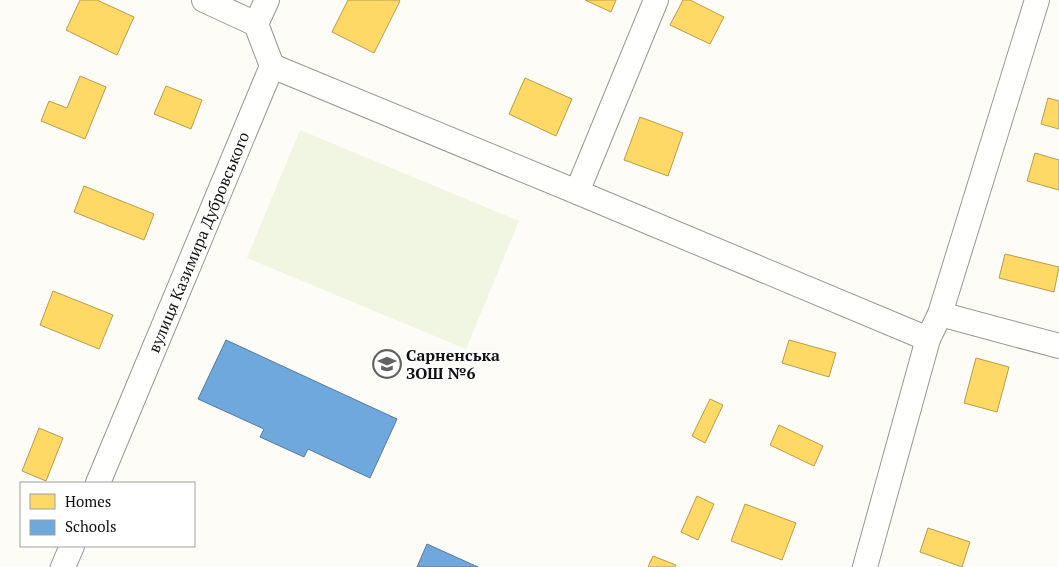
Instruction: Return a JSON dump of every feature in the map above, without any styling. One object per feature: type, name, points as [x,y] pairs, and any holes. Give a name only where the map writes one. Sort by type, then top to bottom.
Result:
[{"type":"street","points":[[204,0],[256,24],[272,66],[928,339]]},
{"type":"street","points":[[256,24],[267,0]]},
{"type":"street","points":[[577,192],[656,0]]},
{"type":"street","points":[[865,567],[928,339],[940,314],[1038,0]]},
{"type":"street","name":"вулиця Казимира Дубровського","points":[[98,482],[272,66]]},
{"type":"street","points":[[940,314],[1059,346]]},
{"type":"street","points":[[63,567],[72,547]]},
{"type":"green space","points":[[300,130],[519,221],[466,349],[247,258]]},
{"type":"building: Homes","points":[[80,0],[97,0],[134,17],[117,55],[66,30]]},
{"type":"building: Homes","points":[[348,0],[400,1],[374,53],[332,32]]},
{"type":"building: Homes","points":[[585,0],[616,0],[611,12]]},
{"type":"building: Homes","points":[[683,0],[690,0],[724,17],[710,44],[670,25]]},
{"type":"building: Homes","points":[[80,76],[106,87],[85,139],[41,121],[49,101],[67,108]]},
{"type":"building: Homes","points":[[525,78],[572,99],[556,136],[509,114]]},
{"type":"building: Homes","points":[[166,86],[202,100],[191,129],[154,114]]},
{"type":"building: Homes","points":[[1048,98],[1059,101],[1059,129],[1041,124]]},
{"type":"building: Homes","points":[[640,117],[683,133],[668,176],[624,160]]},
{"type":"building: Homes","points":[[1035,153],[1059,160],[1059,190],[1027,181]]},
{"type":"building: Homes","points":[[84,186],[154,214],[144,240],[74,212]]},
{"type":"building: Homes","points":[[1005,254],[1059,267],[1054,292],[999,278]]},
{"type":"building: Homes","points":[[53,291],[113,315],[99,349],[40,325]]},
{"type":"building: Homes","points":[[789,340],[836,353],[829,377],[782,363]]},
{"type":"building: Homes","points":[[976,358],[1009,367],[997,412],[964,403]]},
{"type":"building: Homes","points":[[710,399],[723,405],[705,443],[692,436]]},
{"type":"building: Homes","points":[[779,425],[823,446],[814,466],[770,445]]},
{"type":"building: Homes","points":[[39,428],[63,438],[46,481],[22,471]]},
{"type":"building: Homes","points":[[697,496],[714,504],[698,540],[681,532]]},
{"type":"building: Homes","points":[[745,504],[796,523],[782,560],[731,541]]},
{"type":"building: Homes","points":[[928,528],[970,542],[962,567],[920,552]]},
{"type":"building: Homes","points":[[653,556],[676,565],[675,567],[648,567]]},
{"type":"building: Schools","points":[[226,340],[397,419],[370,478],[308,449],[304,457],[260,437],[264,429],[198,399]]},
{"type":"building: Schools","points":[[427,544],[478,567],[417,567]]},
{"type":"place","name":"Сарненська ЗОШ №6","points":[[387,364]]}]
